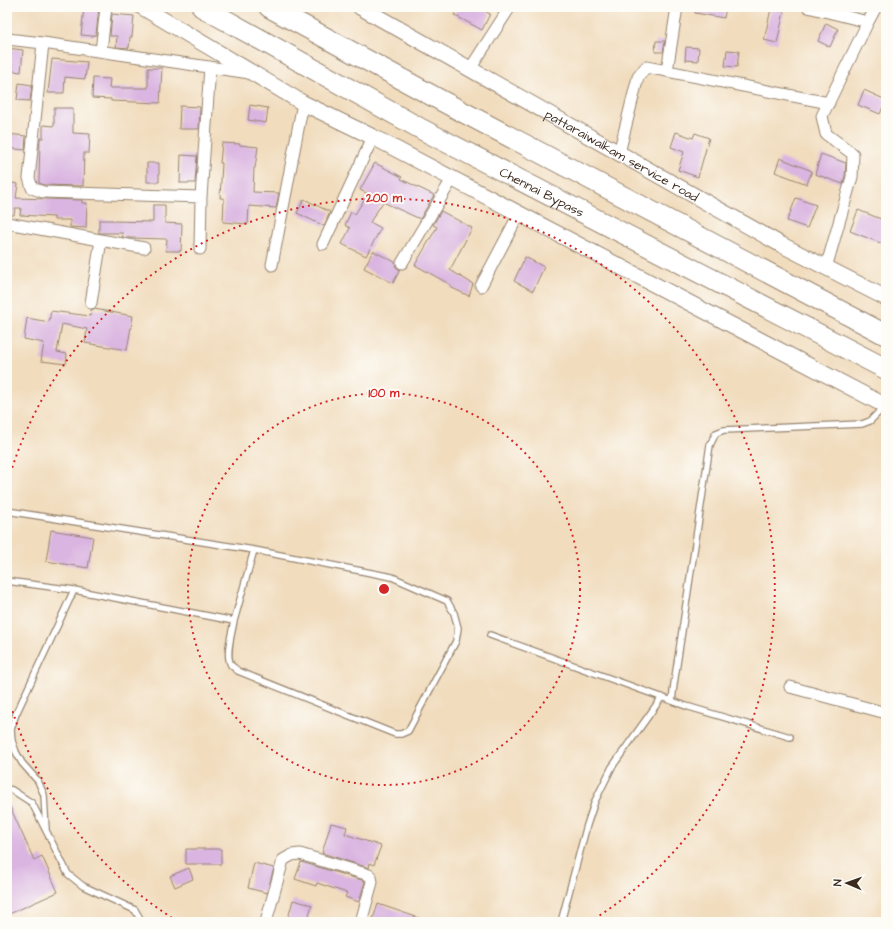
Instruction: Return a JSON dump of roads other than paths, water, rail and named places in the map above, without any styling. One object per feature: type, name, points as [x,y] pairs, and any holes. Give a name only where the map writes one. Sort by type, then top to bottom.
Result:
[{"type":"highway","name":"Chennai Bypass","points":[[202,7],[423,130],[886,369]]},
{"type":"highway","points":[[269,7],[449,105],[886,335]]},
{"type":"street","points":[[101,51],[106,7]]},
{"type":"street","points":[[142,7],[252,74],[303,103],[373,137],[885,406]]},
{"type":"street","points":[[470,69],[510,7]]},
{"type":"street","points":[[667,71],[678,7]]},
{"type":"street","points":[[808,7],[868,22]]},
{"type":"street","points":[[826,268],[852,177],[853,154],[826,134],[822,116],[876,7]]},
{"type":"street","name":"pattaraiwalkam service road","points":[[364,8],[780,244],[886,298]]},
{"type":"street","points":[[7,39],[101,51],[252,74]]},
{"type":"street","points":[[43,43],[29,178],[32,188],[43,192],[201,197]]},
{"type":"street","points":[[200,249],[201,197],[210,68]]},
{"type":"street","points":[[619,153],[638,77],[646,68],[829,103]]},
{"type":"street","points":[[272,265],[303,103]]},
{"type":"street","points":[[323,244],[373,137]]},
{"type":"street","points":[[402,263],[452,179]]},
{"type":"street","points":[[481,286],[519,214]]},
{"type":"street","points":[[7,223],[144,248]]},
{"type":"street","points":[[91,303],[101,240]]},
{"type":"street","points":[[790,687],[886,713]]},
{"type":"street","points":[[266,922],[283,860],[292,854],[300,854],[372,877],[361,922]]},
{"type":"lane","points":[[672,701],[710,445],[716,433],[724,430],[862,424],[870,421],[885,406]]},
{"type":"lane","points":[[7,511],[254,550],[392,578],[447,601],[454,612],[458,628],[456,641],[408,731],[401,734],[395,734],[238,671],[231,665],[229,652],[234,621],[254,550]]},
{"type":"lane","points":[[7,581],[74,590],[234,621]]},
{"type":"lane","points":[[46,830],[44,795],[38,781],[22,763],[16,752],[12,741],[11,729],[16,714],[74,590]]},
{"type":"lane","points":[[490,635],[686,706],[790,736]]},
{"type":"lane","points":[[561,922],[587,825],[595,801],[612,767],[662,697]]},
{"type":"lane","points":[[7,789],[12,790],[32,803],[68,874],[83,886],[135,910],[142,922]]}]
